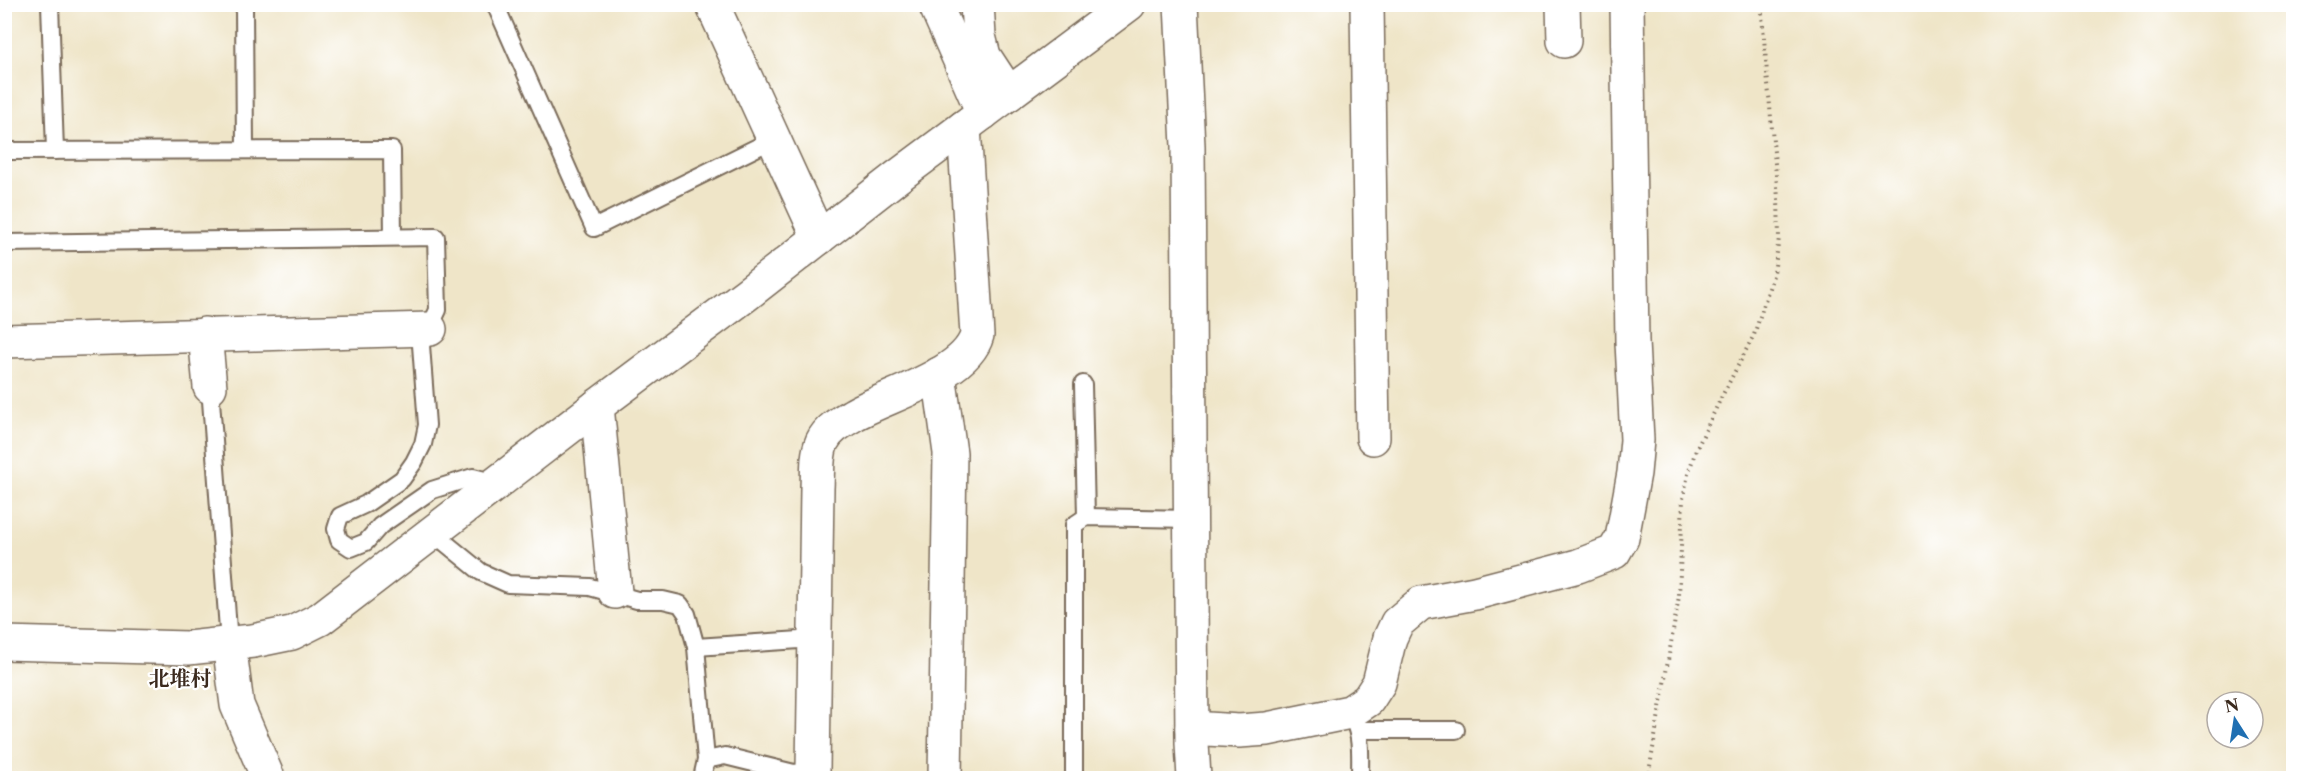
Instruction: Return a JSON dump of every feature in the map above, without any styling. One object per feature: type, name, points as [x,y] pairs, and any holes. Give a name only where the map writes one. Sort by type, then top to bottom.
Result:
[{"type":"street","points":[[712,4],[819,238]]},
{"type":"street","points":[[935,4],[986,111]]},
{"type":"street","points":[[813,771],[818,470],[822,443],[828,432],[870,405],[956,365],[974,346],[977,335],[986,111],[984,56],[977,4]]},
{"type":"street","points":[[4,643],[188,648],[229,644],[292,633],[320,619],[597,406],[1129,4]]},
{"type":"street","points":[[1181,4],[1188,146],[1194,778]]},
{"type":"street","points":[[1367,4],[1373,438]]},
{"type":"street","points":[[1563,4],[1564,41]]},
{"type":"street","points":[[1192,728],[1239,731],[1354,721],[1379,684],[1390,638],[1397,623],[1421,603],[1476,593],[1578,566],[1614,552],[1622,538],[1634,473],[1637,440],[1632,342],[1627,4]]},
{"type":"street","points":[[4,340],[430,329]]},
{"type":"street","points":[[205,334],[210,387]]},
{"type":"street","points":[[939,374],[950,453],[945,778]]},
{"type":"street","points":[[597,406],[615,592]]},
{"type":"street","points":[[229,644],[237,705],[268,778]]},
{"type":"lane","points":[[50,4],[55,151]]},
{"type":"lane","points":[[244,4],[245,150]]},
{"type":"lane","points":[[495,4],[594,228],[774,139]]},
{"type":"lane","points":[[4,151],[392,150],[393,237]]},
{"type":"lane","points":[[4,243],[436,237],[438,310],[421,345],[427,425],[423,444],[402,479],[366,504],[340,516],[336,529],[339,540],[351,548],[366,542],[380,526],[432,490],[472,477],[497,483]]},
{"type":"lane","points":[[1083,384],[1086,517]]},
{"type":"lane","points":[[210,387],[229,644]]},
{"type":"lane","points":[[1074,778],[1074,525],[1086,517],[1191,519]]},
{"type":"lane","points":[[432,532],[481,572],[508,584],[590,586],[637,600],[663,600],[680,604],[687,614],[696,646],[706,760],[702,778]]},
{"type":"lane","points":[[696,646],[815,639]]},
{"type":"lane","points":[[1359,778],[1354,721],[1456,730]]},
{"type":"lane","points":[[706,760],[725,756],[794,774],[813,771]]},
{"type":"path","points":[[1648,778],[1679,596],[1683,499],[1688,474],[1696,450],[1754,335],[1774,273],[1779,238],[1779,198],[1761,4]]},
{"type":"district","name":"北堆村","points":[[180,679]]}]
